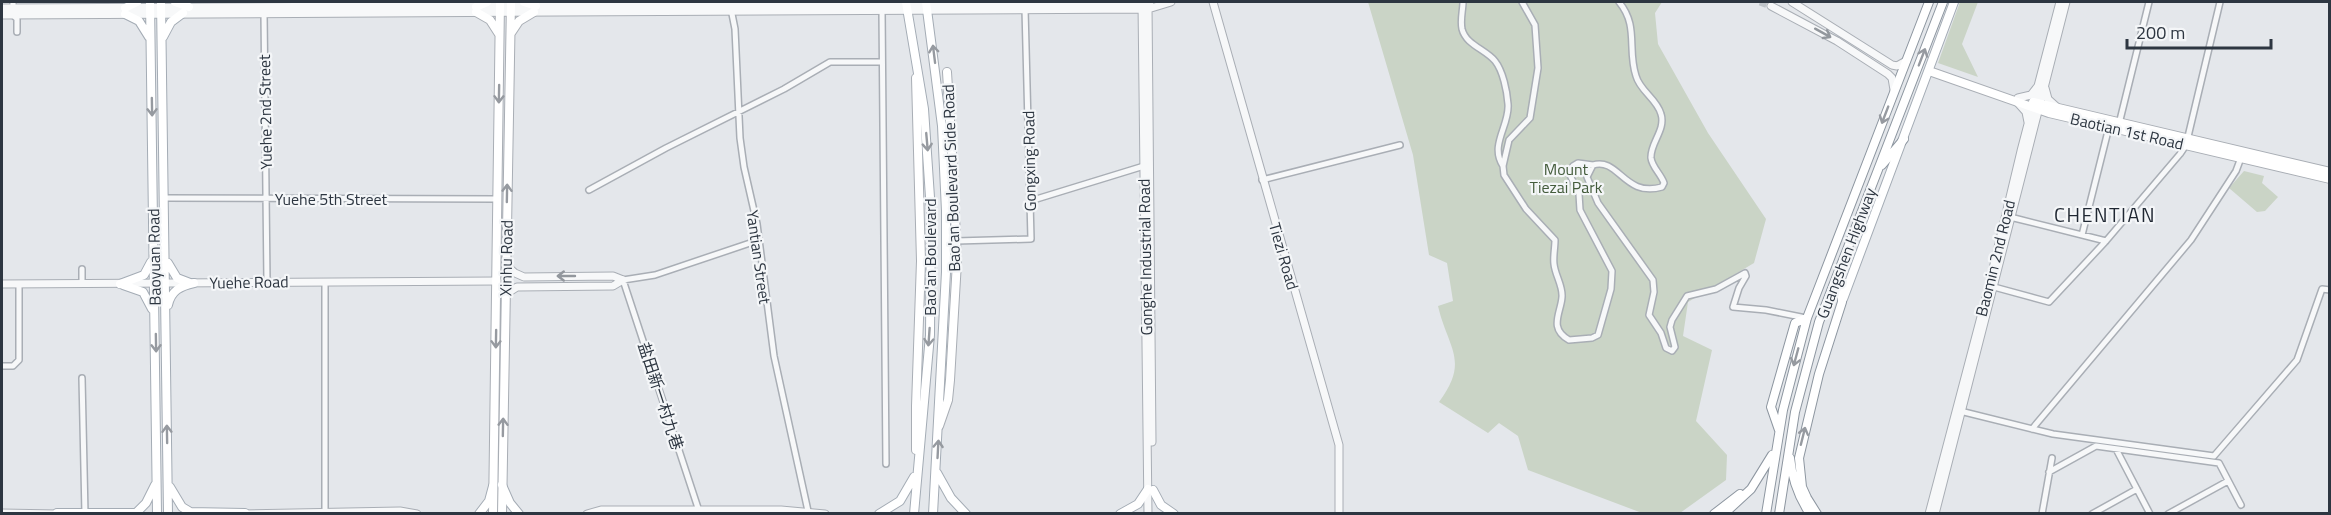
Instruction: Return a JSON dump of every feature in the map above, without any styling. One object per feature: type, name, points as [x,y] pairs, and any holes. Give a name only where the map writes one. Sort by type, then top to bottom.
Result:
[{"type":"main road","points":[[137,2],[125,11],[143,24],[151,48]]},
{"type":"main road","points":[[162,43],[169,24],[186,10],[175,2]]},
{"type":"main road","points":[[487,2],[476,9],[490,20],[500,35]]},
{"type":"main road","points":[[510,35],[519,21],[535,9],[524,2]]},
{"type":"main road","name":"Guangshen Highway","points":[[1776,444],[1779,429],[1771,407],[1795,323],[1807,318],[1929,2]]},
{"type":"main road","name":"Guangshen Highway","points":[[1779,513],[1790,435],[1812,347],[1839,267],[1943,2]]},
{"type":"main road","points":[[1814,513],[1802,487],[1798,458],[1819,374],[1842,302],[1954,2]]},
{"type":"main road","name":"Bao'an Boulevard","points":[[907,5],[917,58],[928,144],[932,270],[930,335],[916,468],[914,513]]},
{"type":"main road","name":"Bao'an Boulevard","points":[[931,5],[942,126],[946,211],[946,272],[933,513]]},
{"type":"main road","name":"Baoyuan Road","points":[[150,7],[158,513]]},
{"type":"main road","name":"Baoyuan Road","points":[[162,7],[168,513]]},
{"type":"main road","name":"Xinhu Road","points":[[500,7],[497,281],[498,486],[502,513]]},
{"type":"main road","name":"Xinhu Road","points":[[493,513],[498,486],[506,294],[511,7]]},
{"type":"main road","name":"Baotian 1st Road","points":[[1930,69],[2017,100],[2062,113],[2242,155],[2330,179]]},
{"type":"main road","name":"Bao'an Boulevard Side Road","points":[[939,426],[946,407],[950,380],[956,241],[947,72]]},
{"type":"main road","points":[[1877,170],[1904,139]]},
{"type":"main road","name":"Baotian 1st Road","points":[[2242,155],[2330,172]]},
{"type":"main road","points":[[120,284],[138,279],[148,271],[153,247]]},
{"type":"main road","points":[[165,252],[173,274],[182,280],[194,283]]},
{"type":"main road","points":[[1839,267],[1842,302]]},
{"type":"main road","points":[[166,324],[172,294],[181,287],[194,283]]},
{"type":"main road","points":[[120,284],[143,292],[152,308],[155,320]]},
{"type":"main road","points":[[1790,435],[1791,471],[1801,499],[1814,513]]},
{"type":"main road","points":[[1714,513],[1743,498],[1758,480],[1776,444]]},
{"type":"main road","points":[[1766,513],[1776,444]]},
{"type":"main road","points":[[879,513],[895,506],[905,496],[916,468]]},
{"type":"main road","points":[[937,471],[951,498],[966,513]]},
{"type":"main road","points":[[168,472],[172,494],[182,507],[190,512],[244,513]]},
{"type":"main road","points":[[57,513],[135,513],[150,496],[157,473]]},
{"type":"main road","points":[[479,513],[498,486],[519,513]]},
{"type":"main road","points":[[1120,513],[1138,504],[1150,489],[1161,505],[1173,513]]},
{"type":"street","points":[[931,5],[1025,9],[1171,2]]},
{"type":"street","name":"Tiezi Road","points":[[1212,2],[1339,445],[1339,513]]},
{"type":"street","points":[[1463,2],[1462,30],[1467,38],[1488,55],[1501,70],[1508,112],[1497,155],[1503,166],[1507,182],[1537,223],[1555,240],[1554,264],[1562,298],[1556,314],[1559,331],[1569,340],[1592,338],[1598,335],[1611,289],[1612,271],[1580,210],[1579,194],[1570,175],[1573,166],[1578,163],[1609,165],[1629,182],[1643,190],[1662,187],[1664,183],[1651,160],[1651,154],[1662,126],[1661,113],[1637,79],[1632,24],[1618,2]]},
{"type":"street","points":[[1503,166],[1509,140],[1530,118],[1538,68],[1534,25],[1522,2]]},
{"type":"street","points":[[1792,2],[1892,65],[1897,66],[1906,61]]},
{"type":"street","name":"Baomin 2nd Road","points":[[1935,513],[1986,298],[2037,106],[2060,2]]},
{"type":"street","name":"Baomin 2nd Road","points":[[2050,52],[2066,2]]},
{"type":"street","points":[[2082,235],[2116,126],[2149,2]]},
{"type":"street","points":[[1994,287],[2049,302],[2106,241],[2187,142],[2220,2]]},
{"type":"street","points":[[2,8],[125,11],[162,7],[264,13],[643,5],[1146,4]]},
{"type":"street","name":"Gonghe Industrial Road","points":[[1146,4],[1144,166],[1151,513]]},
{"type":"street","name":"Gonghe Industrial Road","points":[[1146,4],[1150,489]]},
{"type":"street","name":"Yantian Street","points":[[731,5],[735,28],[738,111],[744,167],[759,240],[774,356],[808,511]]},
{"type":"street","points":[[882,5],[886,465]]},
{"type":"street","points":[[1771,6],[1837,41],[1888,74],[1894,84],[1894,92]]},
{"type":"street","points":[[2,15],[13,8]]},
{"type":"street","points":[[13,8],[17,19],[17,32]]},
{"type":"street","points":[[186,10],[476,9]]},
{"type":"street","name":"Gongxing Road","points":[[956,241],[1031,239],[1025,9]]},
{"type":"street","name":"Yuehe 2nd Street","points":[[264,13],[267,282]]},
{"type":"street","points":[[589,190],[784,89],[830,62],[882,62]]},
{"type":"street","points":[[2042,85],[2048,99],[2062,113],[2043,117],[2031,124],[2017,100],[2031,94],[2042,85]]},
{"type":"street","name":"Baomin 2nd Road","points":[[1929,513],[1994,287],[2031,124]]},
{"type":"street","points":[[1262,180],[1400,145]]},
{"type":"street","points":[[2032,429],[2191,240],[2236,171],[2242,155]]},
{"type":"street","points":[[1593,165],[1587,177],[1598,203],[1653,280],[1654,292],[1649,315],[1669,351],[1675,347],[1670,327],[1683,300],[1692,294],[1716,289],[1743,273],[1746,276],[1739,288],[1733,307],[1766,310],[1807,318]]},
{"type":"street","points":[[1030,201],[1144,166]]},
{"type":"street","name":"Yuehe 5th Street","points":[[165,198],[497,199]]},
{"type":"street","points":[[2010,218],[2106,241]]},
{"type":"street","points":[[506,294],[517,287],[613,286],[623,280],[655,275],[759,240]]},
{"type":"street","points":[[506,265],[524,277],[613,276],[623,280]]},
{"type":"street","points":[[82,269],[82,284]]},
{"type":"street","name":"盐田新一村九巷","points":[[623,280],[699,511]]},
{"type":"street","name":"Yuehe Road","points":[[2,284],[497,281]]},
{"type":"street","points":[[325,282],[325,512]]},
{"type":"street","points":[[2,366],[13,366],[19,360],[19,284]]},
{"type":"street","points":[[1958,411],[2053,434],[2214,456],[2297,360],[2322,289],[2330,290]]},
{"type":"street","points":[[82,378],[85,513]]},
{"type":"street","points":[[2049,472],[2096,446],[2219,463],[2241,505]]},
{"type":"street","points":[[2116,449],[2150,513]]},
{"type":"street","points":[[2042,513],[2052,458]]},
{"type":"street","points":[[2168,513],[2228,481]]},
{"type":"street","points":[[2092,513],[2137,489]]},
{"type":"street","points":[[587,513],[601,510],[825,513]]},
{"type":"street","points":[[244,513],[400,511],[417,513]]},
{"type":"street","points":[[2,513],[57,513]]},
{"type":"green space","name":"Mount Tiezai Park","points":[[1368,2],[1662,2],[1655,13],[1658,44],[1708,133],[1766,219],[1754,263],[1688,302],[1683,336],[1712,350],[1696,421],[1727,455],[1726,480],[1680,513],[1642,513],[1528,470],[1518,436],[1499,423],[1488,433],[1439,402],[1448,388],[1455,365],[1454,354],[1438,306],[1453,301],[1447,263],[1429,255],[1413,155]]},
{"type":"green space","points":[[1960,2],[1978,2],[1962,44],[1978,77],[1938,63]]},
{"type":"green space","points":[[2244,171],[2264,176],[2262,183],[2278,197],[2265,211],[2257,212],[2229,188]]},
{"type":"tunnel","points":[[1760,2],[1771,6]]},
{"type":"district","name":"CHENTIAN","points":[[2105,215]]}]
